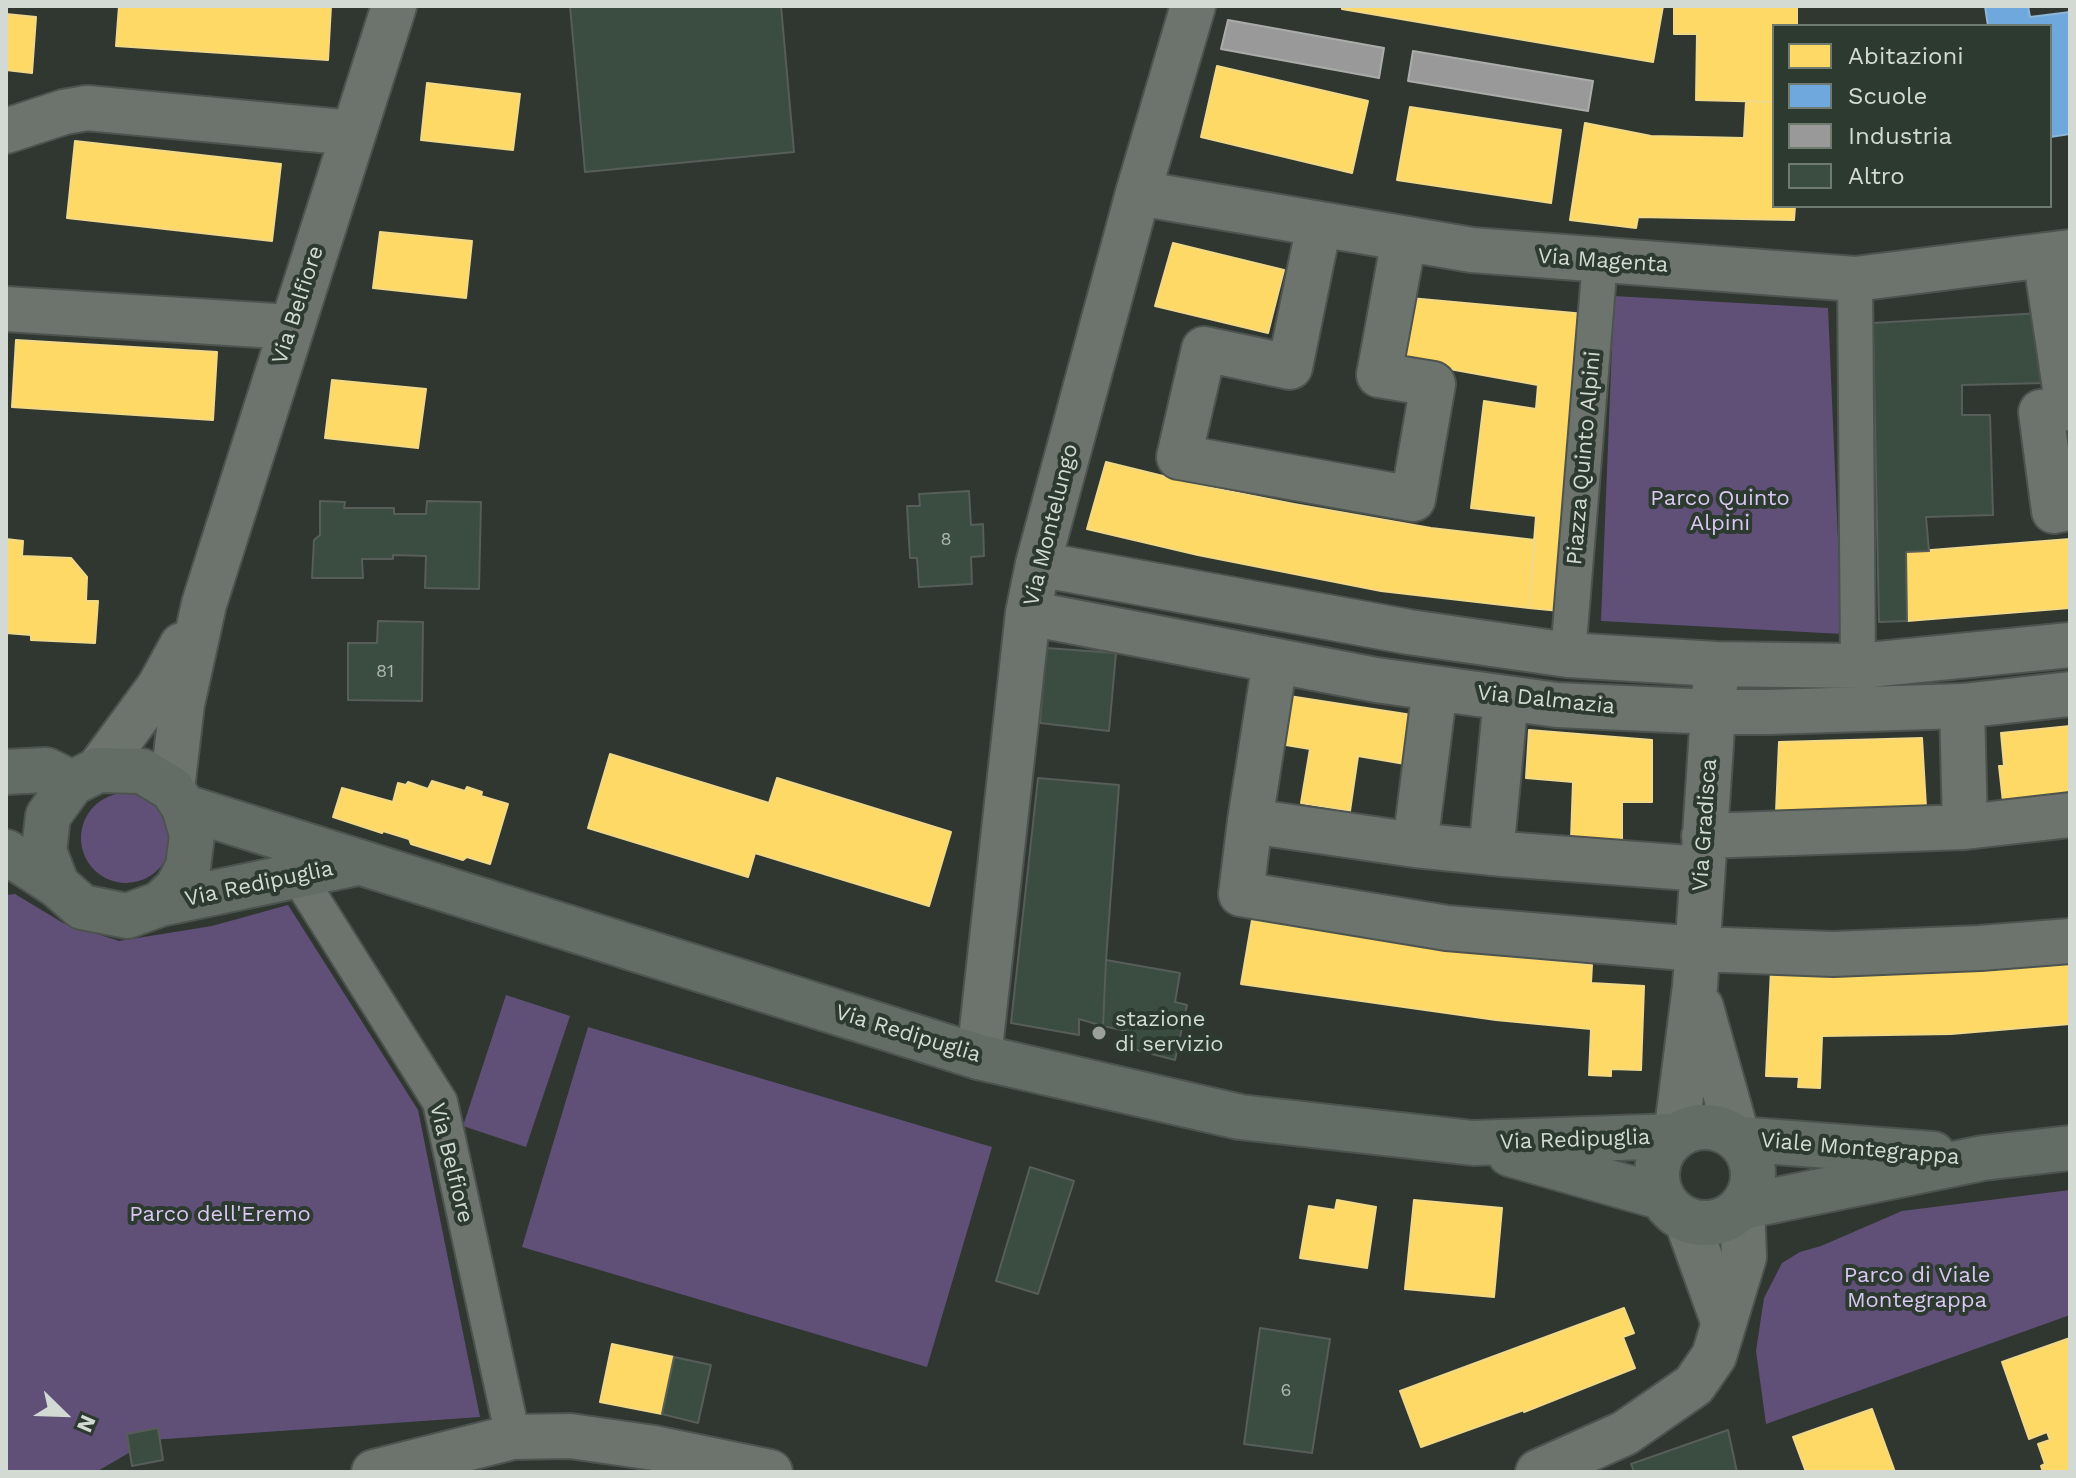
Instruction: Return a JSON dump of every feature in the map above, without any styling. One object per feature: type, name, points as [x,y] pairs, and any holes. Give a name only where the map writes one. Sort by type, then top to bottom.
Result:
[{"type":"main road","points":[[6,772],[46,770],[85,777],[142,771],[178,798],[192,835],[188,867],[177,888],[160,904],[127,916],[82,907],[57,885],[6,852]]},
{"type":"main road","points":[[57,885],[44,851],[48,816],[85,777]]},
{"type":"main road","name":"Via Redipuglia","points":[[178,798],[358,863],[979,1057],[1240,1117],[1473,1143],[1676,1136]]},
{"type":"main road","name":"Via Redipuglia","points":[[160,904],[358,863]]},
{"type":"main road","name":"Viale Montegrappa","points":[[1674,1209],[1707,1224],[1727,1219],[1742,1207],[1752,1190],[1754,1172],[1748,1154],[1738,1139],[1724,1130],[1707,1127],[1691,1129],[1676,1136]]},
{"type":"main road","points":[[1674,1209],[1657,1181],[1658,1164],[1676,1136]]},
{"type":"main road","name":"Viale Montegrappa","points":[[1738,1139],[1983,1158]]},
{"type":"main road","name":"Via Redipuglia","points":[[1473,1143],[1674,1209]]},
{"type":"main road","name":"Viale Montegrappa","points":[[1742,1207],[1983,1158],[2070,1148]]},
{"type":"street","name":"Via Belfiore","points":[[178,798],[182,704],[204,604],[394,6]]},
{"type":"street","name":"Via Montelungo","points":[[979,1057],[1028,613],[1038,564],[1138,193],[1193,6]]},
{"type":"street","points":[[6,131],[64,112],[87,108],[353,133]]},
{"type":"street","name":"Via Magenta","points":[[1138,193],[1472,250],[1855,279],[2058,253]]},
{"type":"street","points":[[1319,225],[1290,367],[1204,349],[1179,457],[1413,499],[1433,384],[1379,375],[1404,239]]},
{"type":"street","points":[[2058,253],[2068,408],[2041,412],[2054,511],[2070,508]]},
{"type":"street","name":"Piazza Quinto Alpini","points":[[1568,655],[1600,261]]},
{"type":"street","points":[[1855,279],[1858,666]]},
{"type":"street","points":[[6,309],[291,327]]},
{"type":"street","points":[[1038,564],[1409,632],[1568,655],[1716,664],[1858,666],[2070,645]]},
{"type":"street","name":"Via Belfiore","points":[[85,777],[159,687],[204,604]]},
{"type":"street","name":"Via Dalmazia","points":[[1028,613],[1376,680],[1557,705],[1768,712],[1962,706],[2070,694]]},
{"type":"street","points":[[1275,661],[1241,894],[1696,968],[1833,954],[2070,941]]},
{"type":"street","name":"Via Gradisca","points":[[1676,1136],[1696,968],[1716,664]]},
{"type":"street","points":[[1415,845],[1435,688]]},
{"type":"street","points":[[1491,853],[1506,698]]},
{"type":"street","points":[[1962,706],[1965,827]]},
{"type":"street","points":[[1250,821],[1491,853],[1703,853],[2070,815]]},
{"type":"street","name":"Via Belfiore","points":[[298,876],[440,1102],[513,1437]]},
{"type":"street","name":"Via Gradisca","points":[[1696,968],[1738,1139]]},
{"type":"street","points":[[1538,1472],[1625,1433],[1694,1385],[1714,1356],[1744,1257],[1742,1207]]},
{"type":"street","points":[[1674,1209],[1723,1321]]},
{"type":"street","points":[[374,1472],[513,1437],[570,1436],[654,1448],[770,1472]]},
{"type":"green space","name":"Parco Quinto Alpini","points":[[1614,296],[1828,308],[1842,634],[1601,621]]},
{"type":"green space","points":[[117,793],[135,793],[151,800],[164,813],[171,829],[171,847],[164,863],[151,876],[135,883],[117,883],[101,876],[88,863],[81,847],[81,829],[88,813],[101,800]]},
{"type":"green space","name":"Parco dell'Eremo","points":[[15,894],[63,923],[119,941],[212,926],[288,905],[418,1110],[480,1417],[151,1440],[96,1472],[6,1472],[6,895]]},
{"type":"green space","points":[[506,995],[570,1016],[526,1147],[463,1126]]},
{"type":"green space","points":[[588,1027],[992,1147],[927,1367],[522,1247]]},
{"type":"green space","name":"Parco di Viale Montegrappa","points":[[2070,1190],[2070,1315],[1766,1424],[1756,1351],[1764,1298],[1782,1263],[1800,1252],[1902,1211]]},
{"type":"building: Abitazioni","points":[[119,6],[331,6],[328,60],[116,46]]},
{"type":"building: Abitazioni","points":[[1342,6],[1663,6],[1653,62],[1342,9]]},
{"type":"building: Abitazioni","points":[[1674,6],[1797,6],[1797,24],[1772,24],[1772,102],[1696,100],[1697,34],[1674,34]]},
{"type":"building: Abitazioni","points":[[6,14],[36,17],[32,73],[6,70]]},
{"type":"building: Abitazioni","points":[[1217,66],[1368,101],[1352,173],[1201,137]]},
{"type":"building: Abitazioni","points":[[427,83],[520,94],[513,150],[421,140]]},
{"type":"building: Abitazioni","points":[[1746,101],[1772,102],[1772,208],[1795,208],[1794,220],[1638,217],[1636,228],[1570,220],[1585,123],[1651,136],[1744,138]]},
{"type":"building: Abitazioni","points":[[1410,107],[1561,130],[1551,203],[1397,180]]},
{"type":"building: Abitazioni","points":[[75,141],[281,164],[272,241],[67,218]]},
{"type":"building: Abitazioni","points":[[380,232],[472,241],[466,298],[373,288]]},
{"type":"building: Abitazioni","points":[[1173,243],[1284,270],[1268,333],[1155,306]]},
{"type":"building: Abitazioni","points":[[1410,298],[1585,314],[1560,611],[1529,608],[1536,516],[1471,508],[1484,401],[1536,409],[1538,385],[1405,361]]},
{"type":"building: Abitazioni","points":[[16,340],[217,352],[213,420],[12,407]]},
{"type":"building: Abitazioni","points":[[332,380],[426,389],[418,448],[325,438]]},
{"type":"building: Abitazioni","points":[[1106,462],[1294,504],[1431,528],[1535,540],[1529,608],[1381,591],[1198,555],[1087,529]]},
{"type":"building: Abitazioni","points":[[6,539],[23,541],[22,556],[71,558],[87,577],[86,601],[98,601],[95,643],[31,640],[31,635],[6,633]]},
{"type":"building: Abitazioni","points":[[2070,539],[2070,608],[1907,621],[1906,552]]},
{"type":"building: Abitazioni","points":[[1289,696],[1412,715],[1405,764],[1358,756],[1350,811],[1301,803],[1310,749],[1280,744]]},
{"type":"building: Abitazioni","points":[[2070,726],[2070,795],[2003,802],[1999,766],[2004,766],[2001,733]]},
{"type":"building: Abitazioni","points":[[1529,730],[1652,740],[1652,802],[1622,802],[1622,840],[1571,839],[1573,782],[1526,778]]},
{"type":"building: Abitazioni","points":[[1922,738],[1926,807],[1776,812],[1779,742]]},
{"type":"building: Abitazioni","points":[[610,754],[769,803],[777,778],[951,832],[929,906],[755,853],[748,877],[588,828]]},
{"type":"building: Abitazioni","points":[[432,781],[465,791],[467,787],[482,792],[481,796],[508,804],[490,864],[467,857],[463,860],[411,844],[409,839],[333,817],[342,788],[393,802],[398,783],[406,785],[408,782],[428,789]]},
{"type":"building: Abitazioni","points":[[1252,920],[1440,949],[1592,965],[1591,983],[1644,986],[1641,1070],[1611,1069],[1611,1076],[1589,1075],[1591,1029],[1496,1020],[1241,984]]},
{"type":"building: Abitazioni","points":[[2070,961],[2070,1024],[1951,1034],[1822,1036],[1820,1088],[1798,1087],[1799,1077],[1766,1076],[1771,969]]},
{"type":"building: Abitazioni","points":[[1337,1200],[1376,1207],[1367,1268],[1300,1258],[1309,1206],[1335,1210]]},
{"type":"building: Abitazioni","points":[[1414,1200],[1502,1208],[1494,1297],[1405,1289]]},
{"type":"building: Abitazioni","points":[[1624,1308],[1634,1333],[1623,1337],[1635,1368],[1524,1412],[1421,1447],[1400,1391]]},
{"type":"building: Abitazioni","points":[[2070,1338],[2070,1472],[2043,1472],[2041,1466],[2045,1464],[2038,1444],[2050,1440],[2047,1432],[2029,1439],[2002,1362]]},
{"type":"building: Abitazioni","points":[[612,1344],[674,1357],[662,1414],[600,1402]]},
{"type":"building: Abitazioni","points":[[1872,1409],[1895,1472],[1806,1472],[1793,1437]]},
{"type":"building: Scuole","points":[[1985,6],[2028,6],[2030,17],[2070,12],[2070,134],[2052,137],[2052,24],[1988,24]]},
{"type":"building: Industria","points":[[1228,20],[1384,48],[1379,78],[1221,49]]},
{"type":"building: Industria","points":[[1413,51],[1593,81],[1588,111],[1408,81]]},
{"type":"building: Altro","points":[[570,6],[781,6],[794,152],[585,172]]},
{"type":"building: Altro","points":[[2041,313],[2045,383],[1962,385],[1962,415],[1990,415],[1993,515],[1926,517],[1929,551],[1906,552],[1907,621],[1879,622],[1873,323]]},
{"type":"building: Altro","points":[[969,491],[971,525],[983,524],[984,556],[971,557],[972,584],[919,587],[917,558],[910,558],[907,506],[920,506],[919,494]]},
{"type":"building: Altro","points":[[320,501],[345,502],[344,508],[394,508],[394,514],[426,514],[427,501],[481,502],[479,589],[425,588],[426,556],[393,555],[393,559],[362,559],[363,578],[312,578],[314,540],[320,535]]},
{"type":"building: Altro","points":[[378,621],[423,622],[422,701],[348,700],[348,643],[377,643]]},
{"type":"building: Altro","points":[[1046,648],[1116,653],[1109,731],[1040,723]]},
{"type":"building: Altro","points":[[1038,778],[1119,785],[1103,1026],[1079,1019],[1079,1035],[1011,1023]]},
{"type":"building: Altro","points":[[1106,960],[1180,973],[1175,1002],[1187,1005],[1175,1060],[1125,1047],[1126,1031],[1103,1026]]},
{"type":"building: Altro","points":[[1030,1167],[1074,1181],[1038,1294],[996,1281]]},
{"type":"building: Altro","points":[[1260,1328],[1330,1339],[1312,1453],[1244,1444]]},
{"type":"building: Altro","points":[[674,1357],[711,1365],[698,1423],[662,1414]]},
{"type":"building: Altro","points":[[158,1428],[163,1460],[132,1466],[127,1434]]},
{"type":"building: Altro","points":[[1728,1430],[1737,1472],[1634,1472],[1631,1464]]},
{"type":"place","name":"stazione di servizio","points":[[1099,1033]]}]
